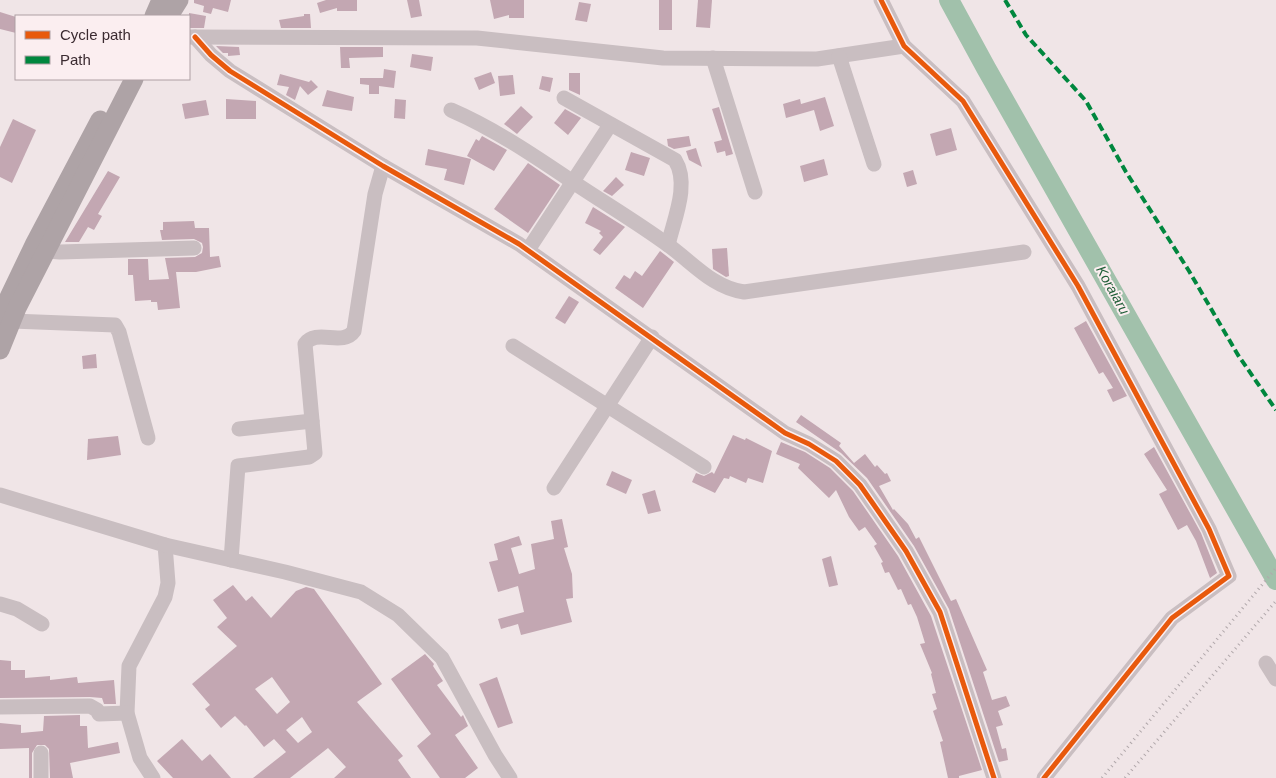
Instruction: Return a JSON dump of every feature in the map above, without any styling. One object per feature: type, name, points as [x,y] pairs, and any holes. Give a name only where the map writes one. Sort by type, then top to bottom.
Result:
[{"type":"main road","points":[[157,11],[179,0]]},
{"type":"main road","points":[[0,350],[6,319],[122,80]]},
{"type":"main road","points":[[41,248],[133,80]]},
{"type":"street","points":[[880,0],[904,46],[964,101],[1078,286],[1209,529],[1229,576],[1172,618],[1044,778]]},
{"type":"street","points":[[192,37],[477,38],[663,58],[817,59],[904,46]]},
{"type":"street","points":[[192,37],[230,71],[383,166],[528,250],[784,433],[810,444],[836,461],[860,484],[906,551],[940,612],[994,778]]},
{"type":"street","points":[[839,56],[874,164]]},
{"type":"street","points":[[713,58],[755,192]]},
{"type":"street","points":[[564,98],[610,125],[668,155],[679,166],[682,184],[668,244]]},
{"type":"street","points":[[451,110],[473,119],[574,183],[668,244],[718,284],[731,290],[744,292],[1024,252]]},
{"type":"street","points":[[528,250],[574,183],[610,125]]},
{"type":"street","points":[[231,560],[238,466],[312,456],[315,449],[305,344],[316,338],[350,337],[354,331],[375,194],[383,166]]},
{"type":"street","points":[[41,248],[60,252],[194,248]]},
{"type":"street","points":[[6,319],[115,325],[119,332],[148,438]]},
{"type":"street","points":[[554,488],[652,337]]},
{"type":"street","points":[[513,346],[704,467]]},
{"type":"street","points":[[239,429],[312,421]]},
{"type":"street","points":[[0,495],[165,545],[285,572],[361,592],[398,615],[442,658],[495,755],[510,778]]},
{"type":"street","points":[[153,778],[140,758],[127,713],[130,666],[165,597],[168,583],[165,545]]},
{"type":"street","points":[[0,604],[17,609],[42,624]]},
{"type":"street","points":[[1266,664],[1276,679]]},
{"type":"street","points":[[0,707],[90,706],[97,710],[99,714],[127,713]]},
{"type":"street","points":[[41,753],[41,778]]},
{"type":"building","points":[[194,0],[231,0],[228,12],[213,8],[211,14],[203,12],[204,6],[194,3]]},
{"type":"building","points":[[326,0],[357,0],[357,11],[337,11],[337,8],[320,13],[317,3]]},
{"type":"building","points":[[407,0],[419,0],[422,16],[411,18]]},
{"type":"building","points":[[490,0],[524,0],[524,18],[509,18],[509,15],[494,19]]},
{"type":"building","points":[[659,0],[672,0],[672,30],[659,30]]},
{"type":"building","points":[[698,0],[712,0],[710,28],[696,27]]},
{"type":"building","points":[[579,2],[591,4],[587,22],[575,20]]},
{"type":"building","points":[[0,12],[15,17],[15,33],[0,29]]},
{"type":"building","points":[[189,13],[206,16],[204,28],[190,28]]},
{"type":"building","points":[[304,14],[310,14],[311,28],[281,28],[279,20],[304,16]]},
{"type":"building","points":[[216,46],[239,47],[240,55],[228,56],[228,53],[223,53]]},
{"type":"building","points":[[340,47],[383,47],[383,57],[349,58],[350,68],[341,68]]},
{"type":"building","points":[[412,54],[433,57],[431,71],[410,67]]},
{"type":"building","points":[[384,69],[396,71],[394,88],[379,86],[379,94],[369,94],[369,85],[360,84],[360,78],[383,78]]},
{"type":"building","points":[[491,72],[495,83],[479,90],[474,78]]},
{"type":"building","points":[[569,73],[580,73],[580,95],[569,90]]},
{"type":"building","points":[[280,74],[309,82],[311,80],[318,87],[308,95],[300,86],[295,100],[286,95],[289,87],[277,85]]},
{"type":"building","points":[[513,75],[515,94],[500,96],[498,76]]},
{"type":"building","points":[[542,76],[553,78],[550,92],[539,89]]},
{"type":"building","points":[[327,90],[354,97],[352,111],[322,106]]},
{"type":"building","points":[[825,97],[834,126],[820,131],[814,110],[786,118],[783,104],[800,99],[801,104]]},
{"type":"building","points":[[226,99],[256,101],[256,119],[226,119]]},
{"type":"building","points":[[395,99],[406,100],[405,119],[394,118]]},
{"type":"building","points":[[206,100],[209,115],[185,119],[182,104]]},
{"type":"building","points":[[521,106],[533,117],[517,134],[504,124]]},
{"type":"building","points":[[719,107],[733,154],[726,156],[725,151],[717,153],[714,142],[722,140],[712,109]]},
{"type":"building","points":[[565,109],[581,118],[568,135],[554,123]]},
{"type":"building","points":[[13,119],[36,130],[12,183],[0,177],[0,147]]},
{"type":"building","points":[[951,128],[957,150],[936,156],[930,134]]},
{"type":"building","points":[[482,136],[507,150],[494,171],[467,156],[476,139],[479,141]]},
{"type":"building","points":[[689,136],[691,146],[674,149],[668,146],[667,139]]},
{"type":"building","points":[[696,148],[702,167],[689,160],[686,151]]},
{"type":"building","points":[[428,149],[471,159],[464,185],[444,180],[447,169],[425,165]]},
{"type":"building","points":[[631,152],[650,158],[644,176],[625,170]]},
{"type":"building","points":[[824,159],[828,175],[804,182],[800,166]]},
{"type":"building","points":[[528,163],[560,185],[528,233],[494,209]]},
{"type":"building","points":[[913,170],[917,184],[907,187],[903,173]]},
{"type":"building","points":[[108,171],[120,177],[98,214],[102,216],[94,230],[88,227],[79,242],[65,242]]},
{"type":"building","points":[[616,177],[624,185],[612,196],[603,191]]},
{"type":"building","points":[[593,207],[625,227],[600,255],[593,250],[603,237],[599,233],[601,231],[585,223]]},
{"type":"building","points":[[194,221],[195,228],[209,228],[210,257],[219,256],[221,267],[196,272],[176,272],[180,308],[158,310],[157,302],[151,302],[151,300],[135,301],[133,275],[128,275],[128,259],[148,259],[149,280],[169,279],[165,258],[195,257],[202,253],[203,247],[202,243],[194,239],[162,240],[160,230],[163,230],[163,222]]},
{"type":"building","points":[[727,248],[729,276],[726,277],[713,269],[712,249]]},
{"type":"building","points":[[660,251],[674,262],[643,308],[615,288],[624,275],[630,279],[635,271],[642,276]]},
{"type":"building","points":[[569,296],[579,302],[565,324],[555,318]]},
{"type":"building","points":[[1086,321],[1127,396],[1113,402],[1107,390],[1113,388],[1103,372],[1099,374],[1074,328]]},
{"type":"building","points":[[96,354],[97,368],[83,369],[82,356]]},
{"type":"building","points":[[801,415],[841,443],[839,446],[854,463],[865,454],[875,467],[877,465],[885,474],[887,473],[891,481],[879,486],[893,510],[908,524],[916,539],[919,537],[951,601],[956,599],[987,670],[983,672],[992,700],[1006,696],[1010,706],[998,711],[1003,725],[996,727],[1002,749],[1006,748],[1008,760],[999,762],[949,609],[914,546],[867,478],[841,453],[796,422]]},
{"type":"building","points":[[733,435],[745,440],[746,438],[772,451],[763,483],[748,478],[746,483],[730,476],[729,479],[724,478],[715,493],[692,482],[696,473],[704,476],[712,472],[714,474]]},
{"type":"building","points":[[118,436],[121,455],[87,460],[88,439]]},
{"type":"building","points":[[781,442],[805,452],[830,468],[853,491],[898,556],[931,616],[982,770],[959,776],[959,778],[948,778],[940,742],[943,741],[933,711],[937,709],[932,694],[936,693],[932,673],[920,644],[925,643],[911,604],[908,605],[901,589],[898,590],[889,572],[885,573],[881,563],[883,562],[874,546],[877,544],[865,527],[859,531],[849,517],[836,490],[829,498],[798,468],[800,464],[776,454]]},
{"type":"building","points":[[1154,447],[1201,533],[1217,573],[1210,578],[1196,541],[1187,525],[1178,530],[1159,494],[1167,490],[1144,454]]},
{"type":"building","points":[[612,471],[632,480],[626,494],[606,485]]},
{"type":"building","points":[[655,490],[661,511],[648,514],[642,494]]},
{"type":"building","points":[[562,519],[568,547],[564,548],[572,574],[573,598],[566,599],[572,622],[521,635],[518,624],[501,629],[498,619],[524,612],[518,586],[498,592],[489,562],[498,560],[494,544],[519,536],[522,545],[511,548],[519,574],[535,569],[531,544],[554,539],[551,521]]},
{"type":"building","points":[[831,556],[838,585],[829,587],[822,559]]},
{"type":"building","points":[[233,585],[246,601],[252,596],[271,618],[296,591],[306,587],[314,589],[382,684],[357,702],[403,756],[398,760],[411,778],[334,778],[346,767],[328,748],[290,778],[253,778],[286,752],[274,739],[264,747],[246,725],[235,716],[221,728],[205,709],[210,705],[192,684],[237,646],[217,627],[227,618],[213,600]],"holes":[[[272,677],[290,702],[277,714],[255,689]],[[302,717],[312,732],[298,743],[286,730]]]},
{"type":"building","points":[[425,654],[434,664],[433,666],[443,681],[437,685],[461,717],[463,715],[468,726],[455,735],[478,768],[465,778],[440,778],[417,746],[431,734],[391,679]]},
{"type":"building","points":[[0,660],[11,661],[11,670],[25,670],[25,678],[50,676],[50,680],[77,677],[78,683],[114,680],[116,704],[104,704],[102,698],[90,697],[0,698]]},
{"type":"building","points":[[497,677],[513,723],[498,728],[479,684]]},
{"type":"building","points":[[80,715],[80,726],[87,726],[88,748],[118,742],[120,753],[70,763],[73,778],[50,778],[49,749],[45,745],[37,745],[32,753],[32,778],[29,778],[29,748],[0,749],[0,723],[21,725],[21,733],[43,731],[44,716]]},
{"type":"building","points":[[182,739],[202,761],[210,754],[231,778],[173,778],[157,761]]},
{"type":"waterway","name":"Koraiaru","points":[[949,0],[1276,580]]},
{"type":"railway","points":[[1102,778],[1276,568]]},
{"type":"railway","points":[[1125,778],[1276,601]]},
{"type":"marked path","points":[[1005,0],[1026,35],[1086,101],[1126,172],[1189,271],[1238,355],[1276,410]]},
{"type":"cycle path","points":[[881,0],[904,46],[963,101],[1078,286],[1209,529],[1229,576],[1172,618],[1044,778]]},
{"type":"cycle path","points":[[195,37],[211,55],[230,71],[383,166],[519,244],[785,433],[809,444],[836,461],[860,485],[906,551],[940,612],[994,778]]}]
